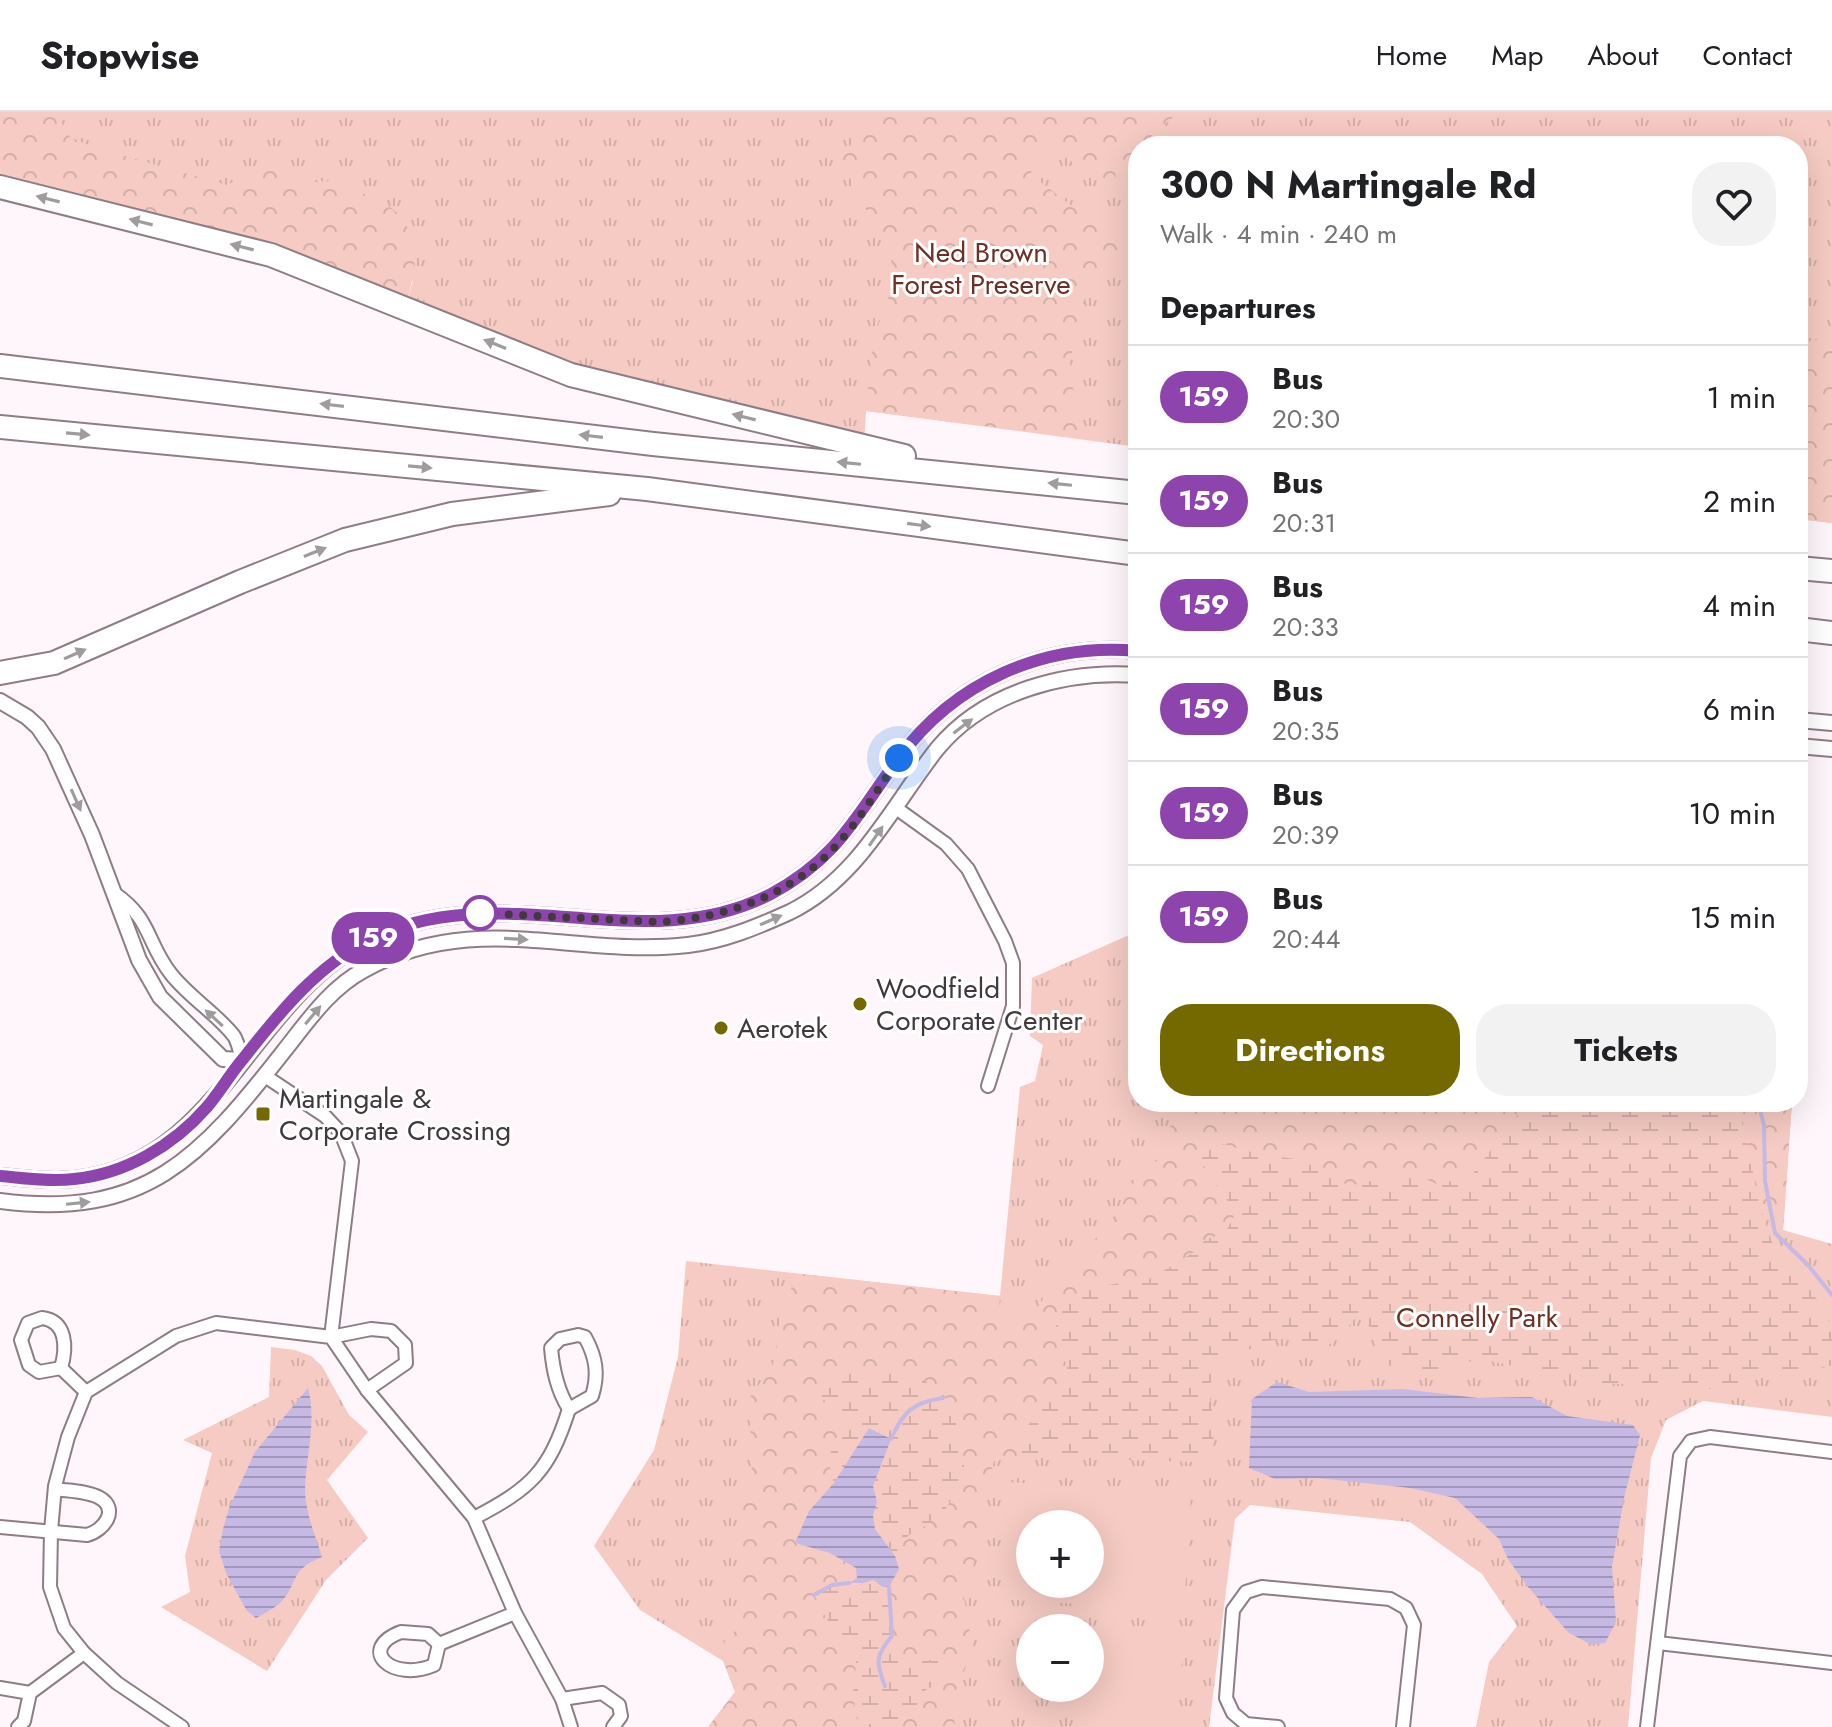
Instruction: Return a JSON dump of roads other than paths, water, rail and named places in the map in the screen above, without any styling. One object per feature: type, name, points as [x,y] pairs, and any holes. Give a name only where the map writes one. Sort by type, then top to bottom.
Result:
[{"type":"highway","points":[[0,187],[271,255],[571,375],[983,475]]},
{"type":"highway","points":[[0,366],[653,444],[1128,492]]},
{"type":"highway","points":[[0,427],[647,489],[1128,553]]},
{"type":"highway","points":[[0,673],[54,663],[345,540],[452,514],[647,489]]},
{"type":"highway","points":[[1808,569],[1832,571]]},
{"type":"highway","points":[[1808,630],[1832,633]]},
{"type":"street","points":[[0,1176],[75,1179],[116,1171],[176,1138],[207,1108],[242,1060],[308,983],[343,955],[395,928],[435,916],[469,913],[684,921],[743,906],[804,875],[829,854],[916,737],[933,719],[984,682],[1018,665],[1049,655],[1087,650],[1128,651]]},
{"type":"street","points":[[0,1201],[50,1206],[81,1204],[151,1183],[197,1151],[224,1126],[317,1010],[336,991],[361,971],[390,957],[431,943],[464,938],[645,947],[687,945],[720,939],[794,910],[822,891],[868,847],[938,749],[954,732],[995,703],[1048,682],[1077,675],[1128,674]]},
{"type":"street","points":[[0,701],[38,727],[53,749],[92,835],[139,960],[160,997],[223,1059],[242,1060],[325,1116],[341,1133],[352,1161],[331,1337],[367,1390],[474,1518],[515,1613],[562,1699],[571,1727]]},
{"type":"street","points":[[1808,721],[1832,723]]},
{"type":"street","points":[[1808,747],[1832,749]]},
{"type":"street","points":[[896,808],[946,844],[968,869],[1013,963],[1013,1006],[988,1086]]},
{"type":"street","points":[[114,893],[143,919],[163,963],[172,975],[235,1038],[242,1060]]},
{"type":"street","points":[[42,1318],[58,1324],[65,1346],[61,1368],[39,1372],[29,1365],[21,1340],[28,1323],[42,1318]]},
{"type":"street","points":[[182,1727],[117,1683],[84,1653],[64,1628],[50,1587],[55,1489],[68,1437],[86,1392],[176,1336],[216,1323],[331,1337],[371,1329],[391,1331],[405,1345],[406,1363],[367,1390]]},
{"type":"street","points":[[474,1518],[526,1488],[551,1454],[569,1409],[592,1396],[597,1380],[596,1364],[585,1337],[578,1335],[560,1339],[551,1348],[561,1397],[569,1409]]},
{"type":"street","points":[[61,1368],[86,1392]]},
{"type":"street","points":[[1647,1727],[1680,1456],[1691,1441],[1710,1437],[1832,1452]]},
{"type":"street","points":[[0,1527],[87,1535],[105,1526],[108,1516],[106,1505],[100,1498],[55,1489]]},
{"type":"street","points":[[1278,1727],[1246,1724],[1233,1713],[1226,1698],[1233,1610],[1246,1592],[1262,1587],[1390,1599],[1406,1608],[1414,1625],[1403,1727]]},
{"type":"street","points":[[439,1644],[515,1613]]},
{"type":"street","points":[[401,1632],[428,1634],[439,1644],[434,1665],[419,1672],[388,1666],[381,1654],[382,1643],[387,1637],[401,1632]]},
{"type":"street","points":[[1658,1643],[1832,1663]]},
{"type":"street","points":[[18,1727],[24,1721],[30,1693],[84,1653]]},
{"type":"street","points":[[0,1688],[30,1693]]},
{"type":"street","points":[[562,1699],[602,1693],[619,1705],[621,1716],[613,1727]]},
{"type":"waterway","points":[[1761,1112],[1764,1125],[1765,1181],[1775,1233],[1808,1265],[1832,1295]]},
{"type":"waterway","points":[[891,1439],[910,1410],[924,1402],[943,1398]]},
{"type":"waterway","points":[[814,1595],[832,1585],[849,1583]]},
{"type":"waterway","points":[[885,1686],[879,1659],[892,1636],[889,1587]]},
{"type":"place","name":"Woodfield Corporate Center","points":[[860,1004]]},
{"type":"place","name":"Aerotek","points":[[721,1028]]},
{"type":"place","name":"Martingale & Corporate Crossing","points":[[263,1114]]},
{"type":"park label","name":"Ned Brown Forest Preserve","points":[[981,268]]},
{"type":"park label","name":"Connelly Park","points":[[1477,1317]]}]
